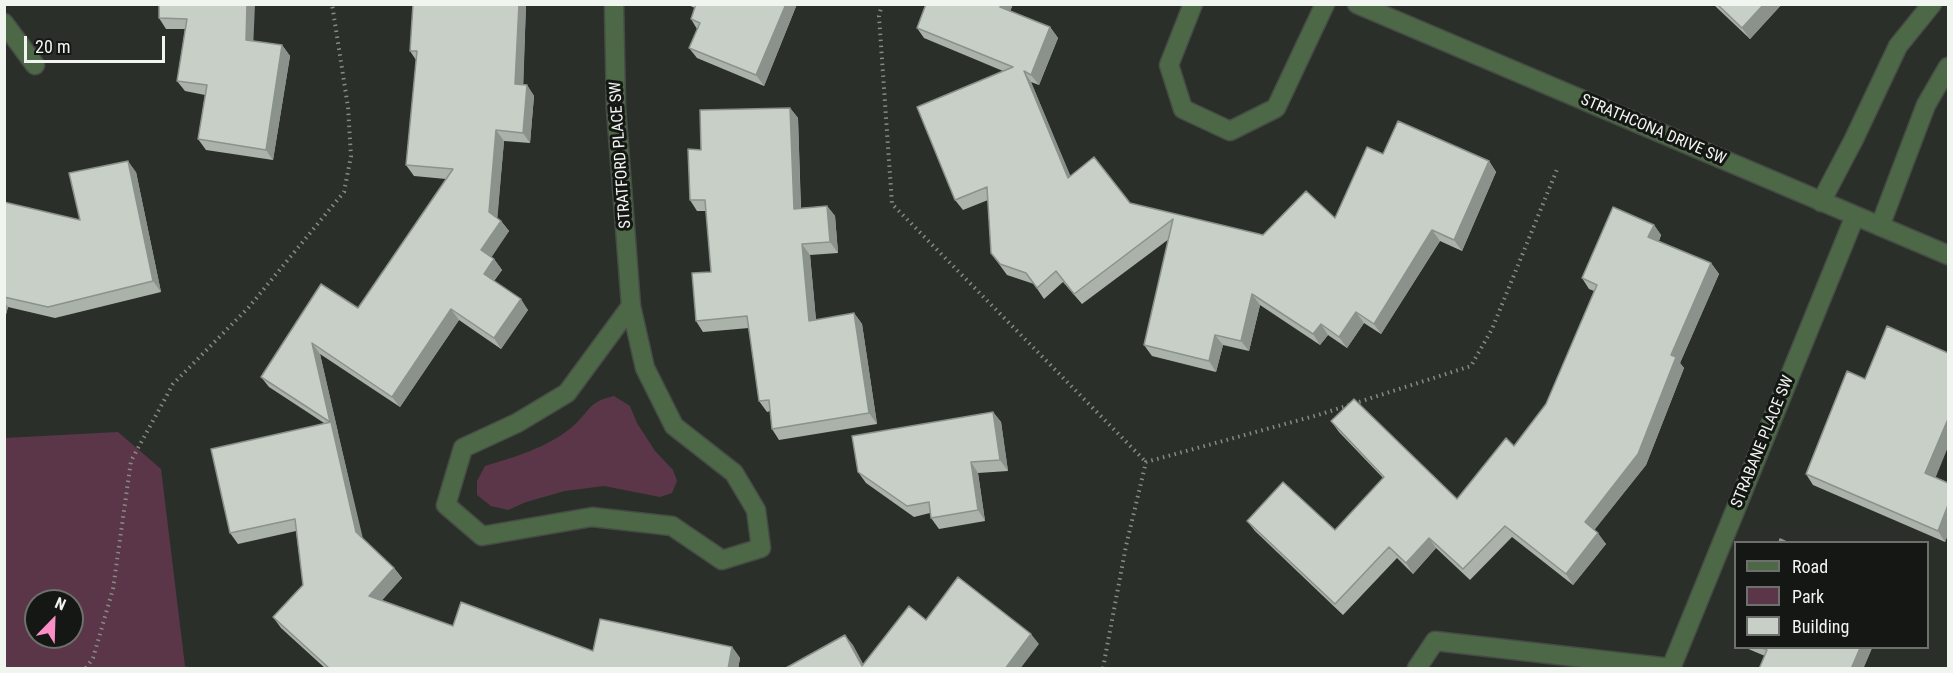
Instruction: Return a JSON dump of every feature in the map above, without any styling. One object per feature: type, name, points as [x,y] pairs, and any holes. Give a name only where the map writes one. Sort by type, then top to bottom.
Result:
[{"type":"street","name":"STRATFORD PLACE SW","points":[[614,4],[616,108],[631,306],[645,368],[674,426],[734,473],[756,510],[762,548],[722,560],[672,526],[592,517],[482,536],[446,505],[463,448],[517,423],[567,393],[631,306]]},
{"type":"street","points":[[1193,4],[1169,65],[1183,109],[1230,131],[1276,108],[1325,4]]},
{"type":"street","name":"STRATHCONA DRIVE SW","points":[[1357,4],[1948,255]]},
{"type":"street","points":[[1821,202],[1898,46],[1932,4]]},
{"type":"street","points":[[4,23],[35,65]]},
{"type":"street","points":[[1880,226],[1926,105],[1948,67]]},
{"type":"street","name":"STRABANE PLACE SW","points":[[1417,669],[1435,641],[1671,668],[1855,216]]},
{"type":"path","points":[[86,669],[93,658],[113,590],[131,461],[136,451],[173,384],[249,307],[344,192],[351,156],[348,107],[332,4]]},
{"type":"path","points":[[882,4],[879,16],[892,204],[1146,462]]},
{"type":"path","points":[[1146,462],[1318,415],[1471,366],[1492,329],[1558,167]]},
{"type":"path","points":[[1103,669],[1126,546],[1146,462]]},
{"type":"green space","points":[[614,396],[630,406],[637,423],[655,451],[673,470],[677,481],[672,493],[660,497],[604,486],[565,491],[526,502],[508,510],[491,506],[477,495],[477,481],[485,466],[551,441],[571,428],[599,401]]},
{"type":"green space","points":[[118,432],[161,469],[185,666],[190,668],[5,668],[5,438]]},
{"type":"building","points":[[159,4],[247,4],[246,40],[282,45],[266,150],[198,139],[207,85],[177,81],[187,19],[159,18]]},
{"type":"building","points":[[413,4],[519,4],[515,84],[527,85],[523,133],[496,130],[489,212],[501,221],[481,250],[494,259],[484,274],[521,299],[494,338],[451,309],[392,397],[312,343],[330,422],[261,377],[321,284],[358,308],[453,169],[406,165],[417,51],[410,51]]},
{"type":"building","points":[[696,4],[786,4],[756,75],[689,48],[700,23],[691,19]]},
{"type":"building","points":[[926,4],[1001,4],[1000,7],[1050,27],[1031,75],[1024,71],[1068,178],[1094,157],[1130,203],[1263,235],[1306,191],[1335,218],[1367,147],[1383,154],[1398,121],[1489,161],[1454,240],[1432,230],[1374,324],[1356,312],[1339,337],[1321,324],[1313,334],[1252,294],[1241,341],[1215,335],[1209,361],[1144,345],[1173,219],[1074,294],[1056,271],[1037,288],[1026,273],[1000,264],[991,253],[987,187],[955,200],[917,107],[1013,67],[917,28]]},
{"type":"building","points":[[1717,4],[1764,4],[1742,28]]},
{"type":"building","points":[[790,108],[794,209],[827,206],[830,242],[802,244],[809,321],[854,313],[869,413],[772,429],[769,400],[759,401],[747,316],[696,321],[692,273],[711,272],[705,200],[690,200],[688,149],[701,150],[700,110]]},
{"type":"building","points":[[128,161],[153,281],[48,307],[4,297],[4,202],[80,220],[69,173]]},
{"type":"building","points":[[1613,207],[1654,225],[1648,237],[1711,263],[1671,355],[1676,357],[1638,454],[1585,522],[1598,533],[1566,574],[1505,526],[1463,569],[1429,538],[1406,563],[1389,547],[1335,604],[1247,521],[1283,482],[1335,530],[1384,477],[1331,421],[1354,399],[1457,499],[1506,438],[1514,446],[1546,404],[1597,285],[1582,278]]},
{"type":"building","points":[[1887,326],[1948,353],[1948,419],[1925,473],[1948,483],[1948,505],[1938,531],[1806,474],[1847,371],[1865,379]]},
{"type":"building","points":[[993,412],[1000,460],[971,462],[978,510],[931,518],[929,502],[907,506],[858,472],[852,436]]},
{"type":"building","points":[[331,422],[356,532],[394,568],[369,596],[453,626],[461,602],[593,651],[600,619],[732,647],[728,669],[330,669],[273,617],[303,585],[295,519],[230,533],[211,449]]},
{"type":"building","points":[[958,577],[1031,634],[1005,669],[784,669],[845,635],[862,666],[909,606],[926,620]]},
{"type":"building","points":[[1764,649],[1860,649],[1851,669],[1759,669],[1767,650]]}]
